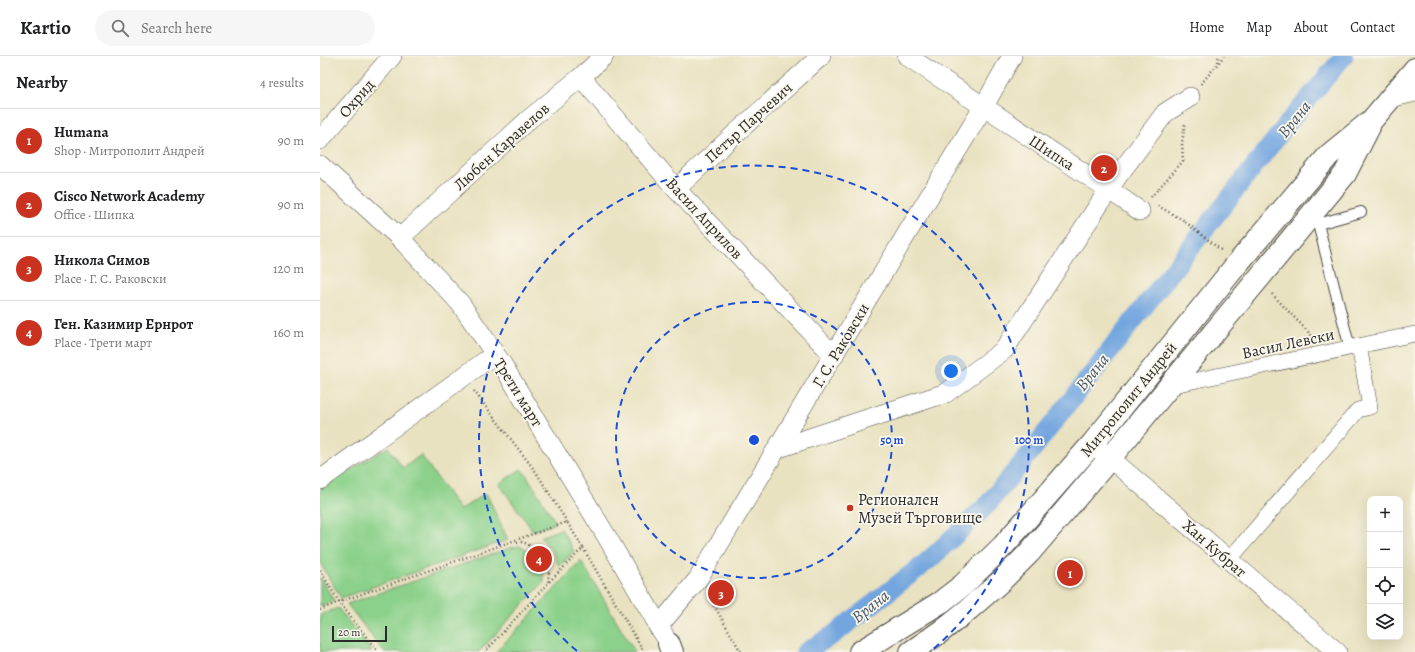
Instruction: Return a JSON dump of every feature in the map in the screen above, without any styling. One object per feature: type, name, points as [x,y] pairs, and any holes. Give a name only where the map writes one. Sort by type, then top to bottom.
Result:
[{"type":"main road","name":"Митрополит Андрей","points":[[860,652],[941,602],[963,585],[1003,546],[1093,443],[1237,264],[1329,155],[1372,120],[1415,68]]},
{"type":"main road","name":"Митрополит Андрей","points":[[911,652],[940,632],[969,609],[1000,582],[1028,553],[1110,458],[1257,279],[1314,220],[1345,174],[1372,120]]},
{"type":"street","name":"Охрид","points":[[320,140],[392,56]]},
{"type":"street","name":"Любен Каравелов","points":[[400,238],[528,120],[604,56]]},
{"type":"street","name":"Петър Парчевич","points":[[676,189],[821,56]]},
{"type":"street","name":"Шипка","points":[[907,56],[1108,189],[1140,212]]},
{"type":"street","name":"Г. С. Раковски","points":[[668,644],[698,579],[779,448],[984,106],[1012,56]]},
{"type":"street","name":"Васил Априлов","points":[[581,76],[676,189],[834,356]]},
{"type":"street","points":[[1390,98],[1415,92]]},
{"type":"street","points":[[779,448],[946,392],[1004,350],[1108,189],[1165,113],[1190,97]]},
{"type":"street","name":"Трети март","points":[[320,165],[400,238],[460,303],[495,354],[607,537],[668,644]]},
{"type":"street","name":"Васил Левски","points":[[1169,386],[1415,334]]},
{"type":"street","points":[[1229,560],[1358,410],[1370,407],[1355,347]]},
{"type":"street","points":[[320,480],[495,354]]},
{"type":"street","name":"Хан Кубрат","points":[[1093,443],[1337,652]]},
{"type":"lane","points":[[1355,347],[1314,220],[1361,212]]},
{"type":"path","points":[[1217,63],[1219,56]]},
{"type":"path","points":[[1140,212],[1154,192],[1166,181],[1183,161],[1182,143],[1190,97],[1224,56]]},
{"type":"path","points":[[1183,220],[1216,246]]},
{"type":"path","points":[[1257,279],[1328,353]]},
{"type":"path","points":[[473,390],[536,472],[583,548],[644,652]]},
{"type":"path","points":[[320,610],[567,522]]},
{"type":"path","points":[[509,543],[520,541],[532,546],[542,556],[549,569],[548,584]]},
{"type":"path","points":[[485,652],[583,548]]},
{"type":"path","points":[[320,570],[339,602],[378,652]]},
{"type":"path","points":[[698,579],[741,652]]},
{"type":"green space","points":[[388,447],[403,468],[421,455],[460,510],[486,493],[508,540],[341,598],[320,563],[320,489]]},
{"type":"green space","points":[[521,469],[527,476],[556,523],[533,531],[499,484]]},
{"type":"green space","points":[[561,529],[574,551],[559,567],[552,550],[540,537]]},
{"type":"green space","points":[[519,546],[535,555],[543,569],[544,582],[479,652],[384,652],[347,604],[510,548]]},
{"type":"green space","points":[[581,561],[635,652],[496,652]]},
{"type":"green space","points":[[320,577],[334,601],[320,606]]},
{"type":"green space","points":[[338,608],[372,652],[320,652],[320,615]]},
{"type":"waterway","name":"Врана","points":[[805,652],[833,635],[929,560],[985,507],[1022,463],[1288,123],[1344,56]]},
{"type":"place","name":"Cisco Network Academy","points":[[1104,168]]},
{"type":"place","name":"Регионален Музей Търговище","points":[[850,508]]},
{"type":"place","name":"Ген. Казимир Ернрот","points":[[539,559]]},
{"type":"place","name":"Humana","points":[[1070,573]]},
{"type":"place","name":"Никола Симов","points":[[721,593]]}]
